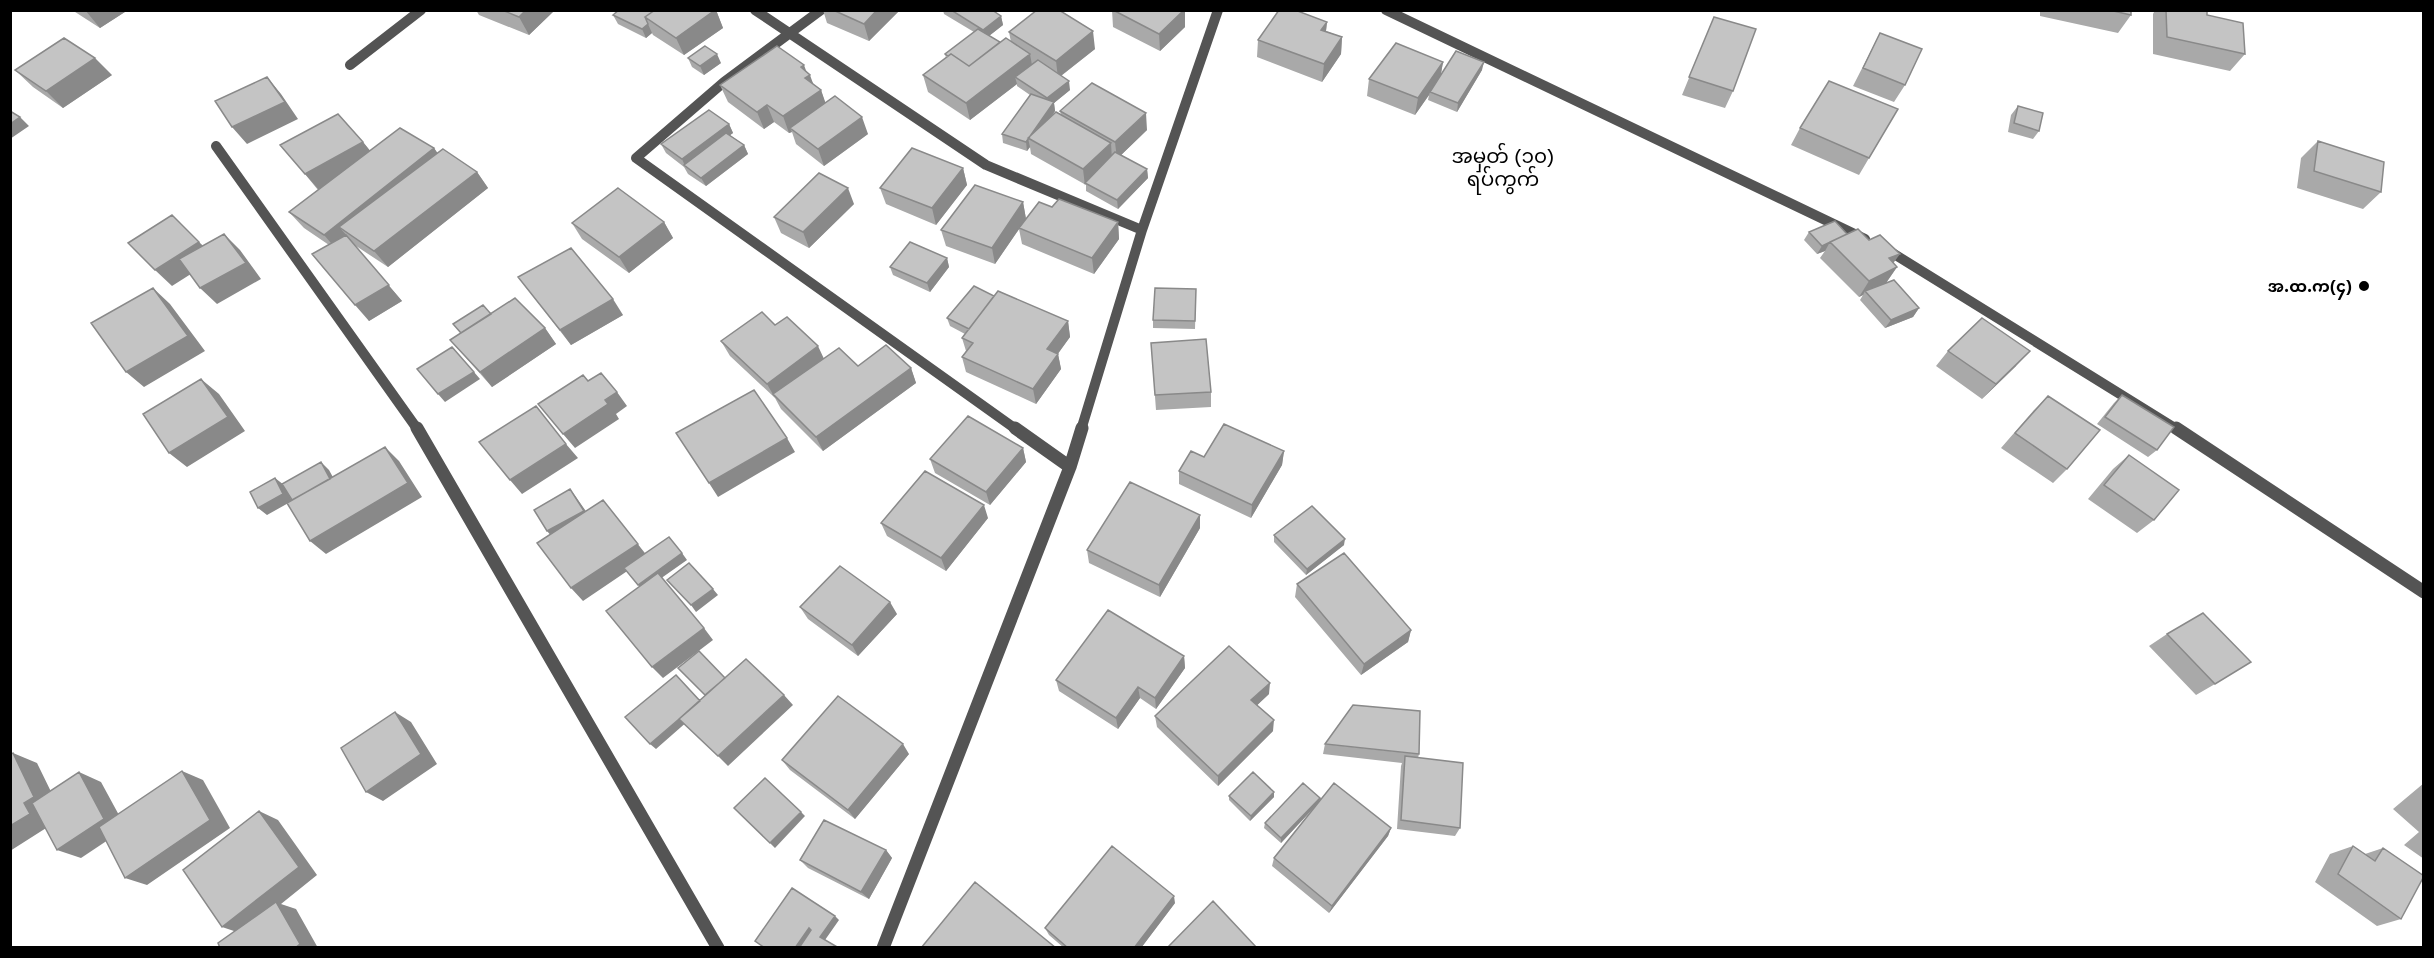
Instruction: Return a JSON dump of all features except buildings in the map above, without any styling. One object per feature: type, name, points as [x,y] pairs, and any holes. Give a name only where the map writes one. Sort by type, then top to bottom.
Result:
[{"type":"street","points":[[350,65],[421,10]]},
{"type":"street","points":[[755,10],[986,165],[1142,230]]},
{"type":"street","points":[[821,10],[724,82],[636,158],[1070,467]]},
{"type":"street","points":[[883,948],[1070,467],[1142,230],[1218,10]]},
{"type":"street","points":[[1386,10],[1893,252],[2211,450],[2424,592]]},
{"type":"street","points":[[216,146],[428,443],[718,948]]},
{"type":"place","name":"အ.ထ.က(၄)","points":[[2364,286]]},
{"type":"district","name":"အမှတ် (၁၀) ရပ်ကွက်","points":[[1503,168]]}]
